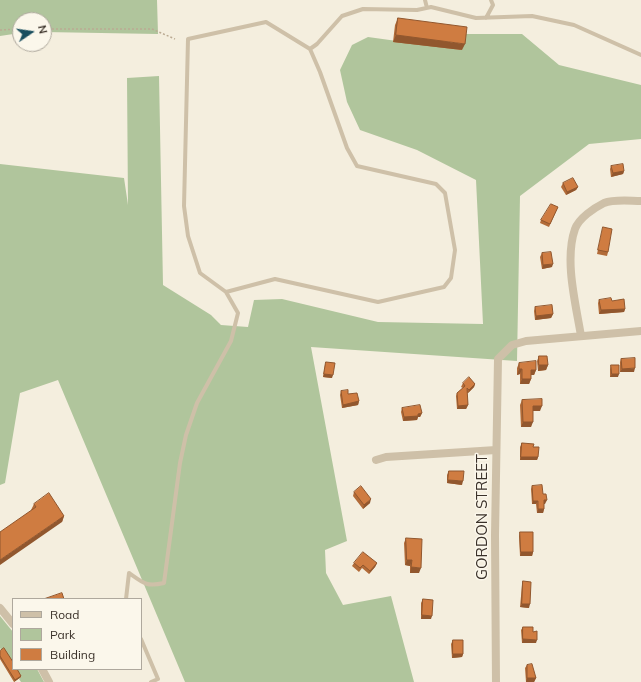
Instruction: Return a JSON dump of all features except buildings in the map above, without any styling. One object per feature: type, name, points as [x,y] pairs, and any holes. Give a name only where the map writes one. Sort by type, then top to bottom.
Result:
[{"type":"street","points":[[641,201],[605,203],[587,214],[575,228],[570,250],[574,294],[581,336],[641,332]]},
{"type":"street","name":"GORDON STREET","points":[[496,682],[496,450],[498,359],[502,353],[512,345],[526,341],[581,336]]},
{"type":"street","points":[[376,460],[386,457],[496,450]]},
{"type":"street","points":[[0,608],[12,623]]},
{"type":"street","points":[[43,670],[49,682]]},
{"type":"lane","points":[[425,0],[427,8]]},
{"type":"lane","points":[[486,18],[492,5],[491,0]]},
{"type":"lane","points":[[310,49],[317,44],[342,16],[362,9],[417,10],[427,8],[476,18],[532,16],[574,25],[641,55]]},
{"type":"lane","points":[[126,598],[129,573],[141,582],[151,586],[164,583],[180,463],[186,435],[197,403],[231,341],[238,313],[226,292],[200,273],[188,236],[184,206],[188,39],[266,22],[310,49],[320,72],[347,148],[357,166],[436,184],[445,192],[455,250],[451,278],[444,287],[378,302],[275,279],[226,292]]},
{"type":"lane","points":[[142,641],[158,679],[151,682]]},
{"type":"path","points":[[0,30],[12,29]]},
{"type":"path","points":[[52,29],[152,29],[175,39]]},
{"type":"green space","points":[[0,0],[157,0],[158,34],[52,32],[52,12],[12,12],[12,34],[0,36]]},
{"type":"green space","points":[[464,34],[522,34],[559,65],[641,85],[641,139],[589,144],[520,196],[517,361],[311,347],[347,541],[325,550],[326,573],[343,605],[391,596],[414,682],[185,682],[58,380],[20,393],[5,483],[0,485],[0,164],[124,178],[128,205],[127,78],[159,76],[163,285],[211,315],[221,325],[248,327],[254,300],[282,299],[378,322],[483,324],[476,180],[417,150],[360,130],[347,102],[340,70],[352,45],[368,37],[462,50]]},
{"type":"green space","points":[[0,616],[12,631],[12,664],[0,648]]},
{"type":"green space","points":[[16,670],[38,670],[44,682],[21,682],[19,679],[21,677]]}]
